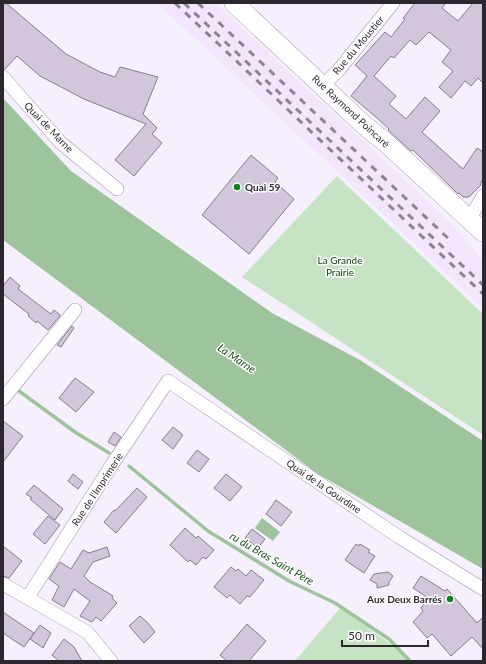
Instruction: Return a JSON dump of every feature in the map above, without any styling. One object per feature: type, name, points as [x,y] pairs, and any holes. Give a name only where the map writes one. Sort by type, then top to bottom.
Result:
[{"type":"street","name":"Rue Raymond Poincaré","points":[[234,3],[364,125],[384,141],[483,232]]},
{"type":"street","name":"Rue du Moustier","points":[[322,86],[338,71],[393,3]]},
{"type":"street","name":"Quai de Marne","points":[[3,77],[62,143],[117,189]]},
{"type":"street","points":[[468,219],[483,196]]},
{"type":"street","points":[[3,399],[75,310]]},
{"type":"street","name":"Quai de la Gourdine","points":[[168,381],[399,537],[483,589]]},
{"type":"street","name":"Rue de l'Imprimerie","points":[[28,597],[113,463],[168,381]]},
{"type":"street","points":[[3,584],[87,632],[111,661]]},
{"type":"shaded area","points":[[157,3],[215,3],[344,123],[454,226],[483,261],[483,308]]},
{"type":"green space","name":"La Grande Prairie","points":[[337,176],[483,314],[483,435],[242,277]]},
{"type":"green space","points":[[341,607],[413,661],[295,661]]},
{"type":"water","name":"La Marne","points":[[3,98],[71,171],[272,313],[360,360],[483,441],[483,569],[318,474],[3,240]]},
{"type":"water","points":[[262,518],[280,532],[273,541],[255,528]]},
{"type":"building","points":[[3,3],[6,3],[66,54],[100,72],[115,77],[120,67],[158,77],[143,114],[157,128],[152,134],[162,143],[134,176],[115,160],[146,124],[84,99],[40,76],[17,56],[5,69],[3,69]]},
{"type":"building","points":[[415,3],[446,3],[442,8],[458,21],[473,3],[483,3],[483,83],[478,78],[471,86],[465,81],[451,98],[439,87],[453,71],[442,62],[451,50],[429,32],[416,45],[410,40],[394,58],[391,56],[374,76],[396,96],[389,104],[406,119],[425,97],[440,111],[422,132],[463,169],[477,148],[483,152],[483,179],[480,184],[481,185],[469,197],[463,197],[459,193],[458,194],[413,150],[411,151],[377,118],[351,96],[367,76],[355,65],[385,32],[391,37]]},
{"type":"building","points":[[251,155],[278,178],[275,182],[294,199],[249,254],[202,215]]},
{"type":"building","points":[[10,277],[20,286],[18,289],[51,314],[54,310],[59,314],[60,316],[48,330],[37,321],[36,323],[28,316],[29,314],[3,294],[3,286]]},
{"type":"building","points":[[72,326],[74,328],[61,347],[57,345]]},
{"type":"building","points":[[75,378],[94,392],[76,412],[59,398]]},
{"type":"building","points":[[3,421],[23,436],[3,462]]},
{"type":"building","points":[[173,427],[183,435],[173,449],[162,440]]},
{"type":"building","points":[[114,432],[121,437],[115,446],[108,442]]},
{"type":"building","points":[[197,450],[209,459],[199,472],[187,463]]},
{"type":"building","points":[[73,474],[83,482],[78,489],[68,481]]},
{"type":"building","points":[[226,474],[242,487],[230,501],[214,488]]},
{"type":"building","points":[[34,485],[63,509],[55,520],[26,494]]},
{"type":"building","points":[[137,488],[147,497],[116,533],[104,522]]},
{"type":"building","points":[[276,500],[292,512],[281,526],[266,514]]},
{"type":"building","points":[[48,516],[60,525],[45,544],[33,534]]},
{"type":"building","points":[[185,528],[196,538],[198,536],[214,550],[206,559],[203,557],[196,565],[190,560],[188,562],[170,545]]},
{"type":"building","points":[[252,529],[265,539],[258,548],[245,538]]},
{"type":"building","points":[[356,544],[359,546],[360,544],[370,550],[368,552],[375,556],[364,573],[345,560]]},
{"type":"building","points":[[3,546],[22,561],[9,578],[3,576]]},
{"type":"building","points":[[107,547],[110,556],[93,562],[84,576],[90,582],[113,596],[112,598],[117,603],[101,621],[96,617],[92,622],[80,616],[90,601],[74,589],[64,607],[52,600],[59,586],[49,579],[60,562],[71,569],[83,550],[89,553]]},
{"type":"building","points":[[231,567],[236,571],[238,569],[246,576],[251,570],[264,580],[250,597],[247,596],[240,604],[230,595],[227,598],[214,587]]},
{"type":"building","points":[[388,572],[393,576],[389,582],[389,585],[377,588],[377,584],[370,580],[374,574]]},
{"type":"building","points":[[421,576],[445,591],[447,589],[477,623],[483,617],[483,649],[472,637],[451,656],[432,634],[427,638],[413,622],[423,611],[421,608],[428,598],[413,588]]},
{"type":"building","points":[[3,612],[34,633],[24,647],[3,633]]},
{"type":"building","points":[[140,616],[155,632],[144,643],[129,626]]},
{"type":"building","points":[[247,624],[266,641],[249,661],[227,661],[220,655]]},
{"type":"building","points":[[40,625],[51,633],[43,648],[30,639]]},
{"type":"building","points":[[64,639],[74,647],[82,661],[59,661],[52,655]]},
{"type":"waterway","name":"ru du Bras Saint Père","points":[[19,391],[75,432],[109,453]]},
{"type":"waterway","name":"ru du Bras Saint Père","points":[[129,466],[208,531],[289,581],[335,603],[389,639],[410,661]]},
{"type":"railway","points":[[175,3],[483,294]]},
{"type":"railway","points":[[184,3],[483,285]]},
{"type":"railway","points":[[198,3],[451,241]]},
{"type":"place","name":"Quai 59","points":[[237,187]]},
{"type":"place","name":"Aux Deux Barrés","points":[[450,599]]}]
